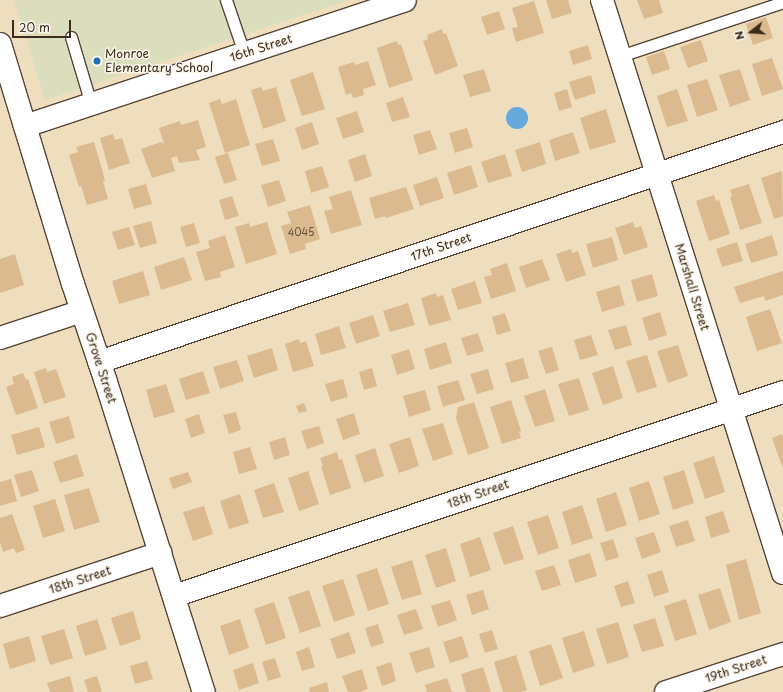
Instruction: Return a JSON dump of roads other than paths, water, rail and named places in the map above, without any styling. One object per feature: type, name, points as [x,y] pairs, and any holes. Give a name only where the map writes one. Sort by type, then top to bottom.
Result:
[{"type":"street","name":"16th Street","points":[[25,126],[405,0]]},
{"type":"street","name":"Marshall Street","points":[[602,0],[656,175],[783,573]]},
{"type":"street","name":"Grove Street","points":[[0,44],[4,71],[25,126],[82,311],[204,692]]},
{"type":"street","name":"17th Street","points":[[99,362],[783,132]]},
{"type":"street","points":[[0,338],[82,311]]},
{"type":"street","name":"18th Street","points":[[174,596],[783,392]]},
{"type":"street","name":"18th Street","points":[[0,606],[160,553]]},
{"type":"street","name":"19th Street","points":[[666,692],[783,654]]},
{"type":"lane","points":[[226,0],[244,53]]},
{"type":"lane","points":[[620,56],[783,2]]},
{"type":"lane","points":[[71,38],[91,104]]},
{"type":"water","points":[[517,107],[525,110],[528,118],[525,126],[517,129],[509,126],[506,118],[509,110]]},
{"type":"place","name":"Monroe Elementary School","points":[[97,61]]}]
